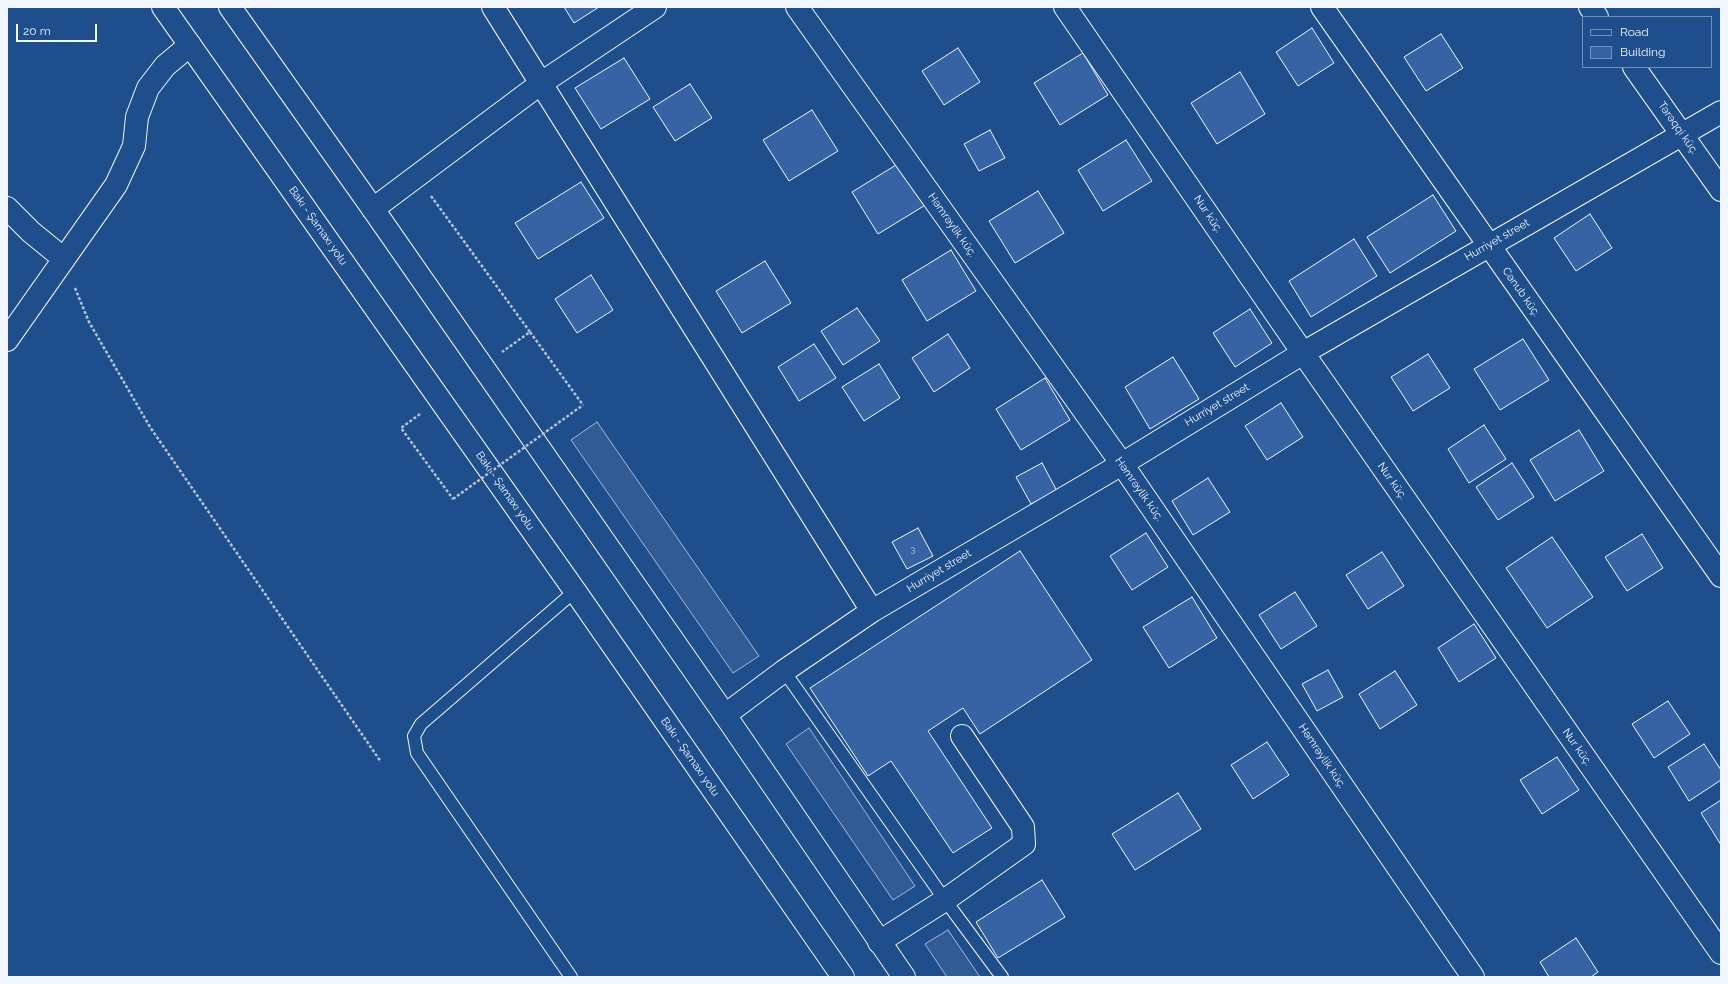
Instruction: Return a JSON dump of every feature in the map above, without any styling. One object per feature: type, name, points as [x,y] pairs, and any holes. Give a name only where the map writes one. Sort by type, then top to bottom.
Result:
[{"type":"main road","name":"Bakı - Şamaxı yolu","points":[[163,7],[575,591],[843,977]]},
{"type":"main road","points":[[230,7],[725,715],[904,977]]},
{"type":"main road","points":[[492,7],[872,611]]},
{"type":"main road","points":[[372,209],[540,84],[654,7]]},
{"type":"main road","name":"Həmrəylik küç.","points":[[797,7],[1122,464],[1473,977]]},
{"type":"main road","name":"Nur küç.","points":[[1065,7],[1303,353],[1721,953]]},
{"type":"main road","name":"Cənub küç.","points":[[1322,7],[1721,576]]},
{"type":"main road","points":[[1590,7],[1596,16]]},
{"type":"main road","points":[[7,340],[116,185],[134,146],[137,117],[148,88],[165,66],[190,45]]},
{"type":"main road","name":"Tərəqqi küç.","points":[[1635,68],[1721,190]]},
{"type":"main road","name":"Hurriyet street","points":[[725,715],[784,671],[872,611],[1122,464],[1303,353],[1721,112]]},
{"type":"main road","points":[[7,208],[31,232],[64,258]]},
{"type":"main road","points":[[879,942],[945,900],[1024,844],[1023,827],[962,736]]},
{"type":"lane","points":[[571,977],[418,753],[414,736],[421,724],[575,591]]},
{"type":"lane","points":[[784,671],[945,900],[1002,977]]},
{"type":"path","points":[[401,428],[453,499],[584,405],[417,176]]},
{"type":"path","points":[[64,258],[89,322],[150,427],[381,762]]},
{"type":"path","points":[[482,366],[530,332]]},
{"type":"shaded area","points":[[597,422],[759,656],[733,673],[571,440]]},
{"type":"shaded area","points":[[809,728],[915,886],[893,900],[786,744]]},
{"type":"shaded area","points":[[948,930],[980,977],[947,977],[925,944]]},
{"type":"building","points":[[564,7],[599,7],[574,23]]},
{"type":"building","points":[[1312,28],[1334,63],[1298,86],[1276,52]]},
{"type":"building","points":[[1441,34],[1463,68],[1426,91],[1404,57]]},
{"type":"building","points":[[958,48],[980,82],[944,105],[922,71]]},
{"type":"building","points":[[1083,53],[1108,95],[1060,125],[1034,83]]},
{"type":"building","points":[[624,58],[650,99],[601,129],[575,88]]},
{"type":"building","points":[[1240,72],[1265,114],[1217,144],[1191,103]]},
{"type":"building","points":[[690,84],[712,118],[675,141],[653,107]]},
{"type":"building","points":[[812,110],[838,151],[789,181],[763,140]]},
{"type":"building","points":[[990,130],[1005,158],[979,171],[964,144]]},
{"type":"building","points":[[1126,140],[1152,181],[1103,211],[1078,170]]},
{"type":"building","points":[[901,162],[927,204],[878,234],[852,192]]},
{"type":"building","points":[[581,182],[604,218],[538,259],[515,223]]},
{"type":"building","points":[[1038,191],[1064,233],[1015,263],[989,221]]},
{"type":"building","points":[[1433,195],[1456,231],[1390,273],[1367,237]]},
{"type":"building","points":[[1590,214],[1612,248],[1576,271],[1554,238]]},
{"type":"building","points":[[1354,239],[1377,276],[1311,317],[1289,281]]},
{"type":"building","points":[[951,250],[976,291],[927,321],[902,280]]},
{"type":"building","points":[[765,261],[791,303],[742,333],[716,291]]},
{"type":"building","points":[[591,275],[613,310],[577,333],[555,299]]},
{"type":"building","points":[[857,308],[880,341],[843,365],[821,331]]},
{"type":"building","points":[[1250,309],[1272,343],[1235,367],[1213,333]]},
{"type":"building","points":[[948,334],[970,368],[934,392],[912,358]]},
{"type":"building","points":[[1523,339],[1549,380],[1500,410],[1474,369]]},
{"type":"building","points":[[814,344],[836,378],[799,401],[778,367]]},
{"type":"building","points":[[1428,354],[1450,388],[1413,411],[1391,377]]},
{"type":"building","points":[[1173,357],[1199,399],[1150,429],[1125,387]]},
{"type":"building","points":[[879,364],[900,398],[864,421],[842,387]]},
{"type":"building","points":[[1045,378],[1070,420],[1021,450],[996,409]]},
{"type":"building","points":[[1281,403],[1303,437],[1267,460],[1245,426]]},
{"type":"building","points":[[1484,425],[1506,459],[1469,483],[1448,449]]},
{"type":"building","points":[[1579,430],[1604,471],[1555,501],[1530,460]]},
{"type":"building","points":[[1042,463],[1057,491],[1031,504],[1016,477]]},
{"type":"building","points":[[1512,463],[1534,497],[1498,520],[1476,487]]},
{"type":"building","points":[[1208,478],[1230,512],[1193,535],[1172,501]]},
{"type":"building","points":[[918,528],[933,556],[907,569],[892,542]]},
{"type":"building","points":[[1146,533],[1168,567],[1132,590],[1110,556]]},
{"type":"building","points":[[1642,534],[1663,568],[1627,591],[1605,557]]},
{"type":"building","points":[[1552,537],[1593,597],[1547,628],[1506,568]]},
{"type":"building","points":[[1020,551],[1092,660],[980,734],[963,708],[928,731],[992,828],[953,853],[891,761],[868,776],[810,688]]},
{"type":"building","points":[[1382,552],[1404,586],[1368,609],[1346,575]]},
{"type":"building","points":[[1295,592],[1317,626],[1281,649],[1259,615]]},
{"type":"building","points":[[1192,597],[1217,638],[1169,668],[1143,627]]},
{"type":"building","points":[[1474,624],[1496,658],[1459,682],[1438,648]]},
{"type":"building","points":[[1328,670],[1343,697],[1317,711],[1302,684]]},
{"type":"building","points":[[1395,671],[1417,705],[1380,729],[1359,694]]},
{"type":"building","points":[[1668,701],[1690,734],[1654,758],[1632,724]]},
{"type":"building","points":[[1267,742],[1289,775],[1253,799],[1231,765]]},
{"type":"building","points":[[1704,744],[1721,770],[1721,780],[1689,801],[1668,767]]},
{"type":"building","points":[[1557,757],[1579,790],[1542,814],[1520,780]]},
{"type":"building","points":[[1178,793],[1201,829],[1135,870],[1112,834]]},
{"type":"building","points":[[1721,800],[1721,845],[1701,813]]},
{"type":"building","points":[[1042,880],[1065,917],[998,958],[976,922]]},
{"type":"building","points":[[1576,938],[1598,972],[1591,977],[1549,977],[1540,962]]}]
